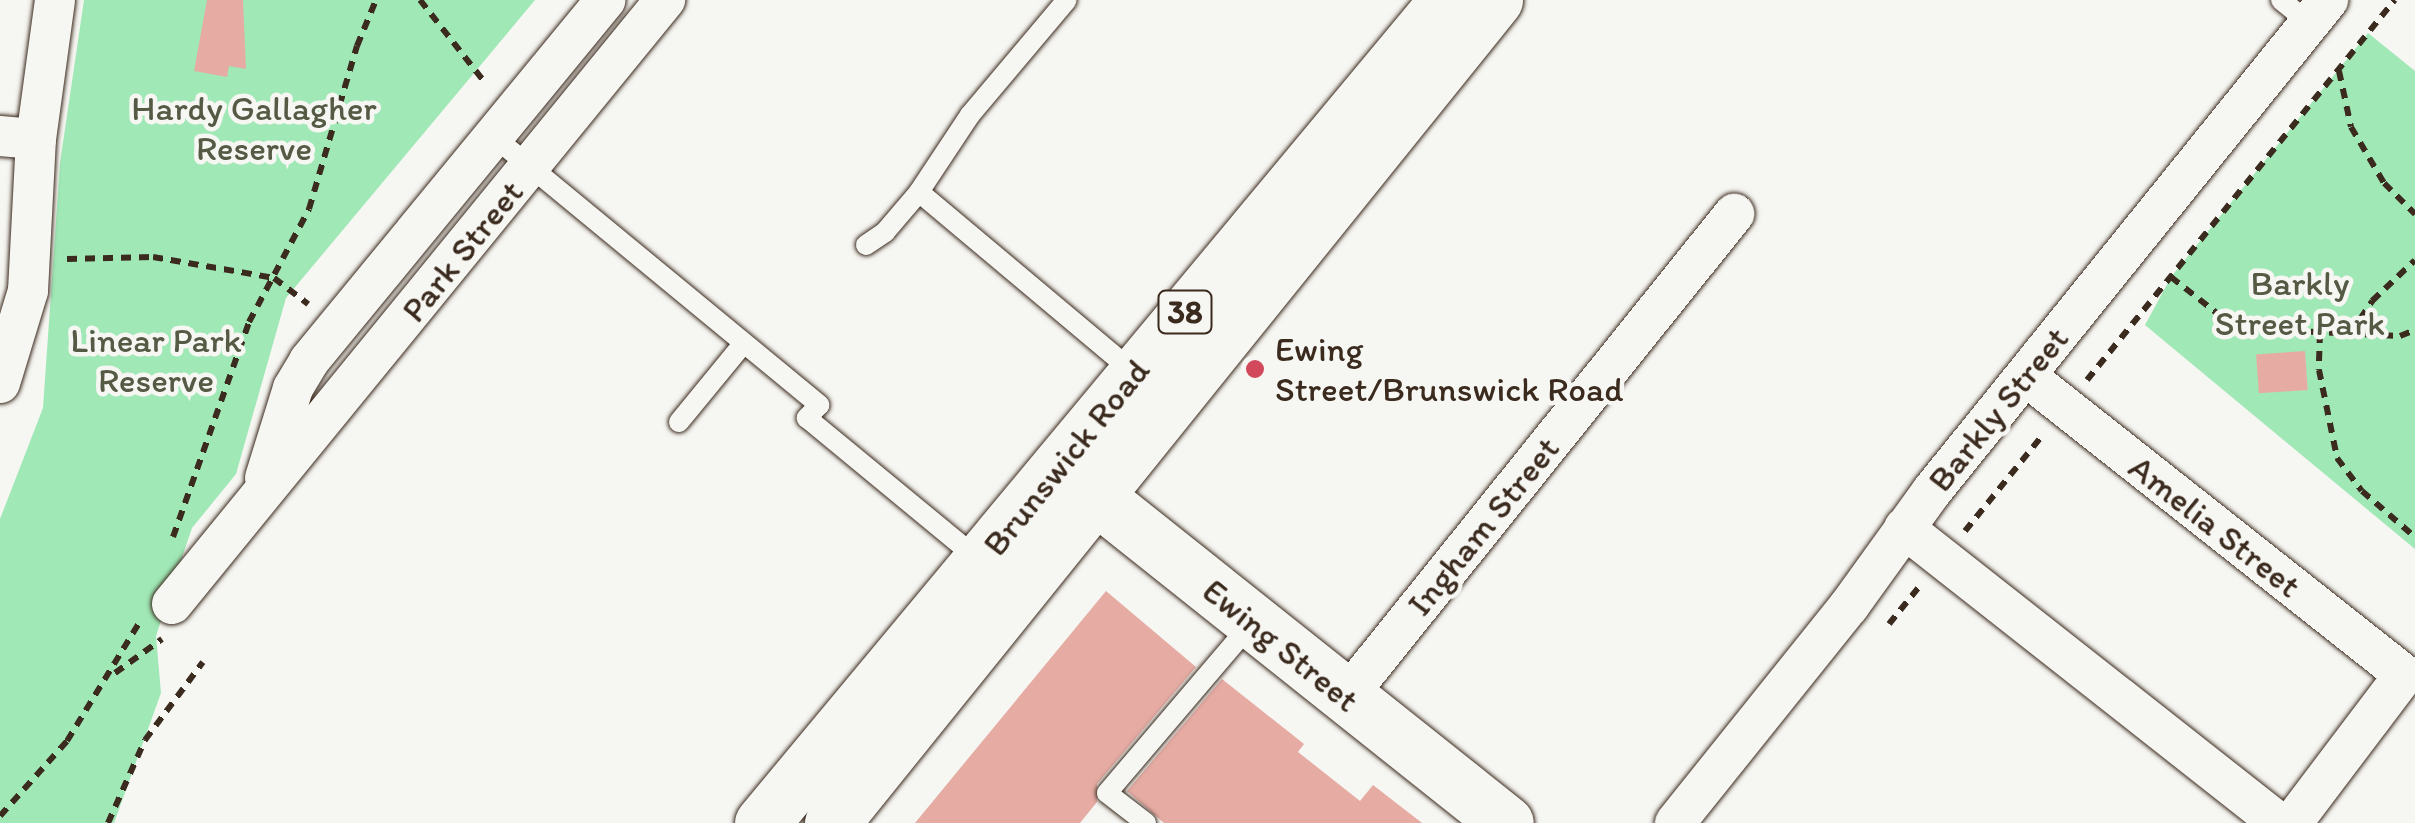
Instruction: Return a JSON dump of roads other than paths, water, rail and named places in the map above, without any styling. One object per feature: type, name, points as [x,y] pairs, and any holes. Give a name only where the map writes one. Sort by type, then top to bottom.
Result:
[{"type":"main road","name":"Brunswick Road","points":[[762,823],[980,561],[1077,481],[1135,373],[1447,0]]},
{"type":"main road","name":"Brunswick Road","points":[[832,823],[1077,481],[1495,0]]},
{"type":"main road","name":"Ewing Street","points":[[1077,481],[1506,823]]},
{"type":"street","points":[[0,383],[22,316],[30,262],[16,186],[18,138],[55,0]]},
{"type":"street","name":"Park Street","points":[[257,501],[297,379],[606,0]]},
{"type":"street","name":"Park Street","points":[[158,608],[257,501],[665,0]]},
{"type":"street","name":"Barkly Street","points":[[1675,823],[1849,606],[1904,528],[2026,376],[2306,8]]},
{"type":"street","name":"Ingham Street","points":[[1346,697],[1734,214]]},
{"type":"street","name":"Amelia Street","points":[[2026,376],[2410,680],[2292,823]]},
{"type":"street","points":[[1904,528],[2279,823]]},
{"type":"lane","points":[[866,245],[885,232],[919,192],[970,115],[1067,0]]},
{"type":"lane","points":[[494,136],[818,405],[807,418],[980,561]]},
{"type":"lane","points":[[919,192],[1135,373]]},
{"type":"lane","points":[[679,422],[743,344]]},
{"type":"lane","points":[[1146,823],[1107,793],[1252,623]]},
{"type":"place","name":"Ewing Street/Brunswick Road","points":[[1255,369]]},
{"type":"park label","name":"Hardy Gallagher Reserve","points":[[254,128]]},
{"type":"park label","name":"Barkly Street Park","points":[[2300,303]]},
{"type":"park label","name":"Linear Park Reserve","points":[[156,360]]}]
